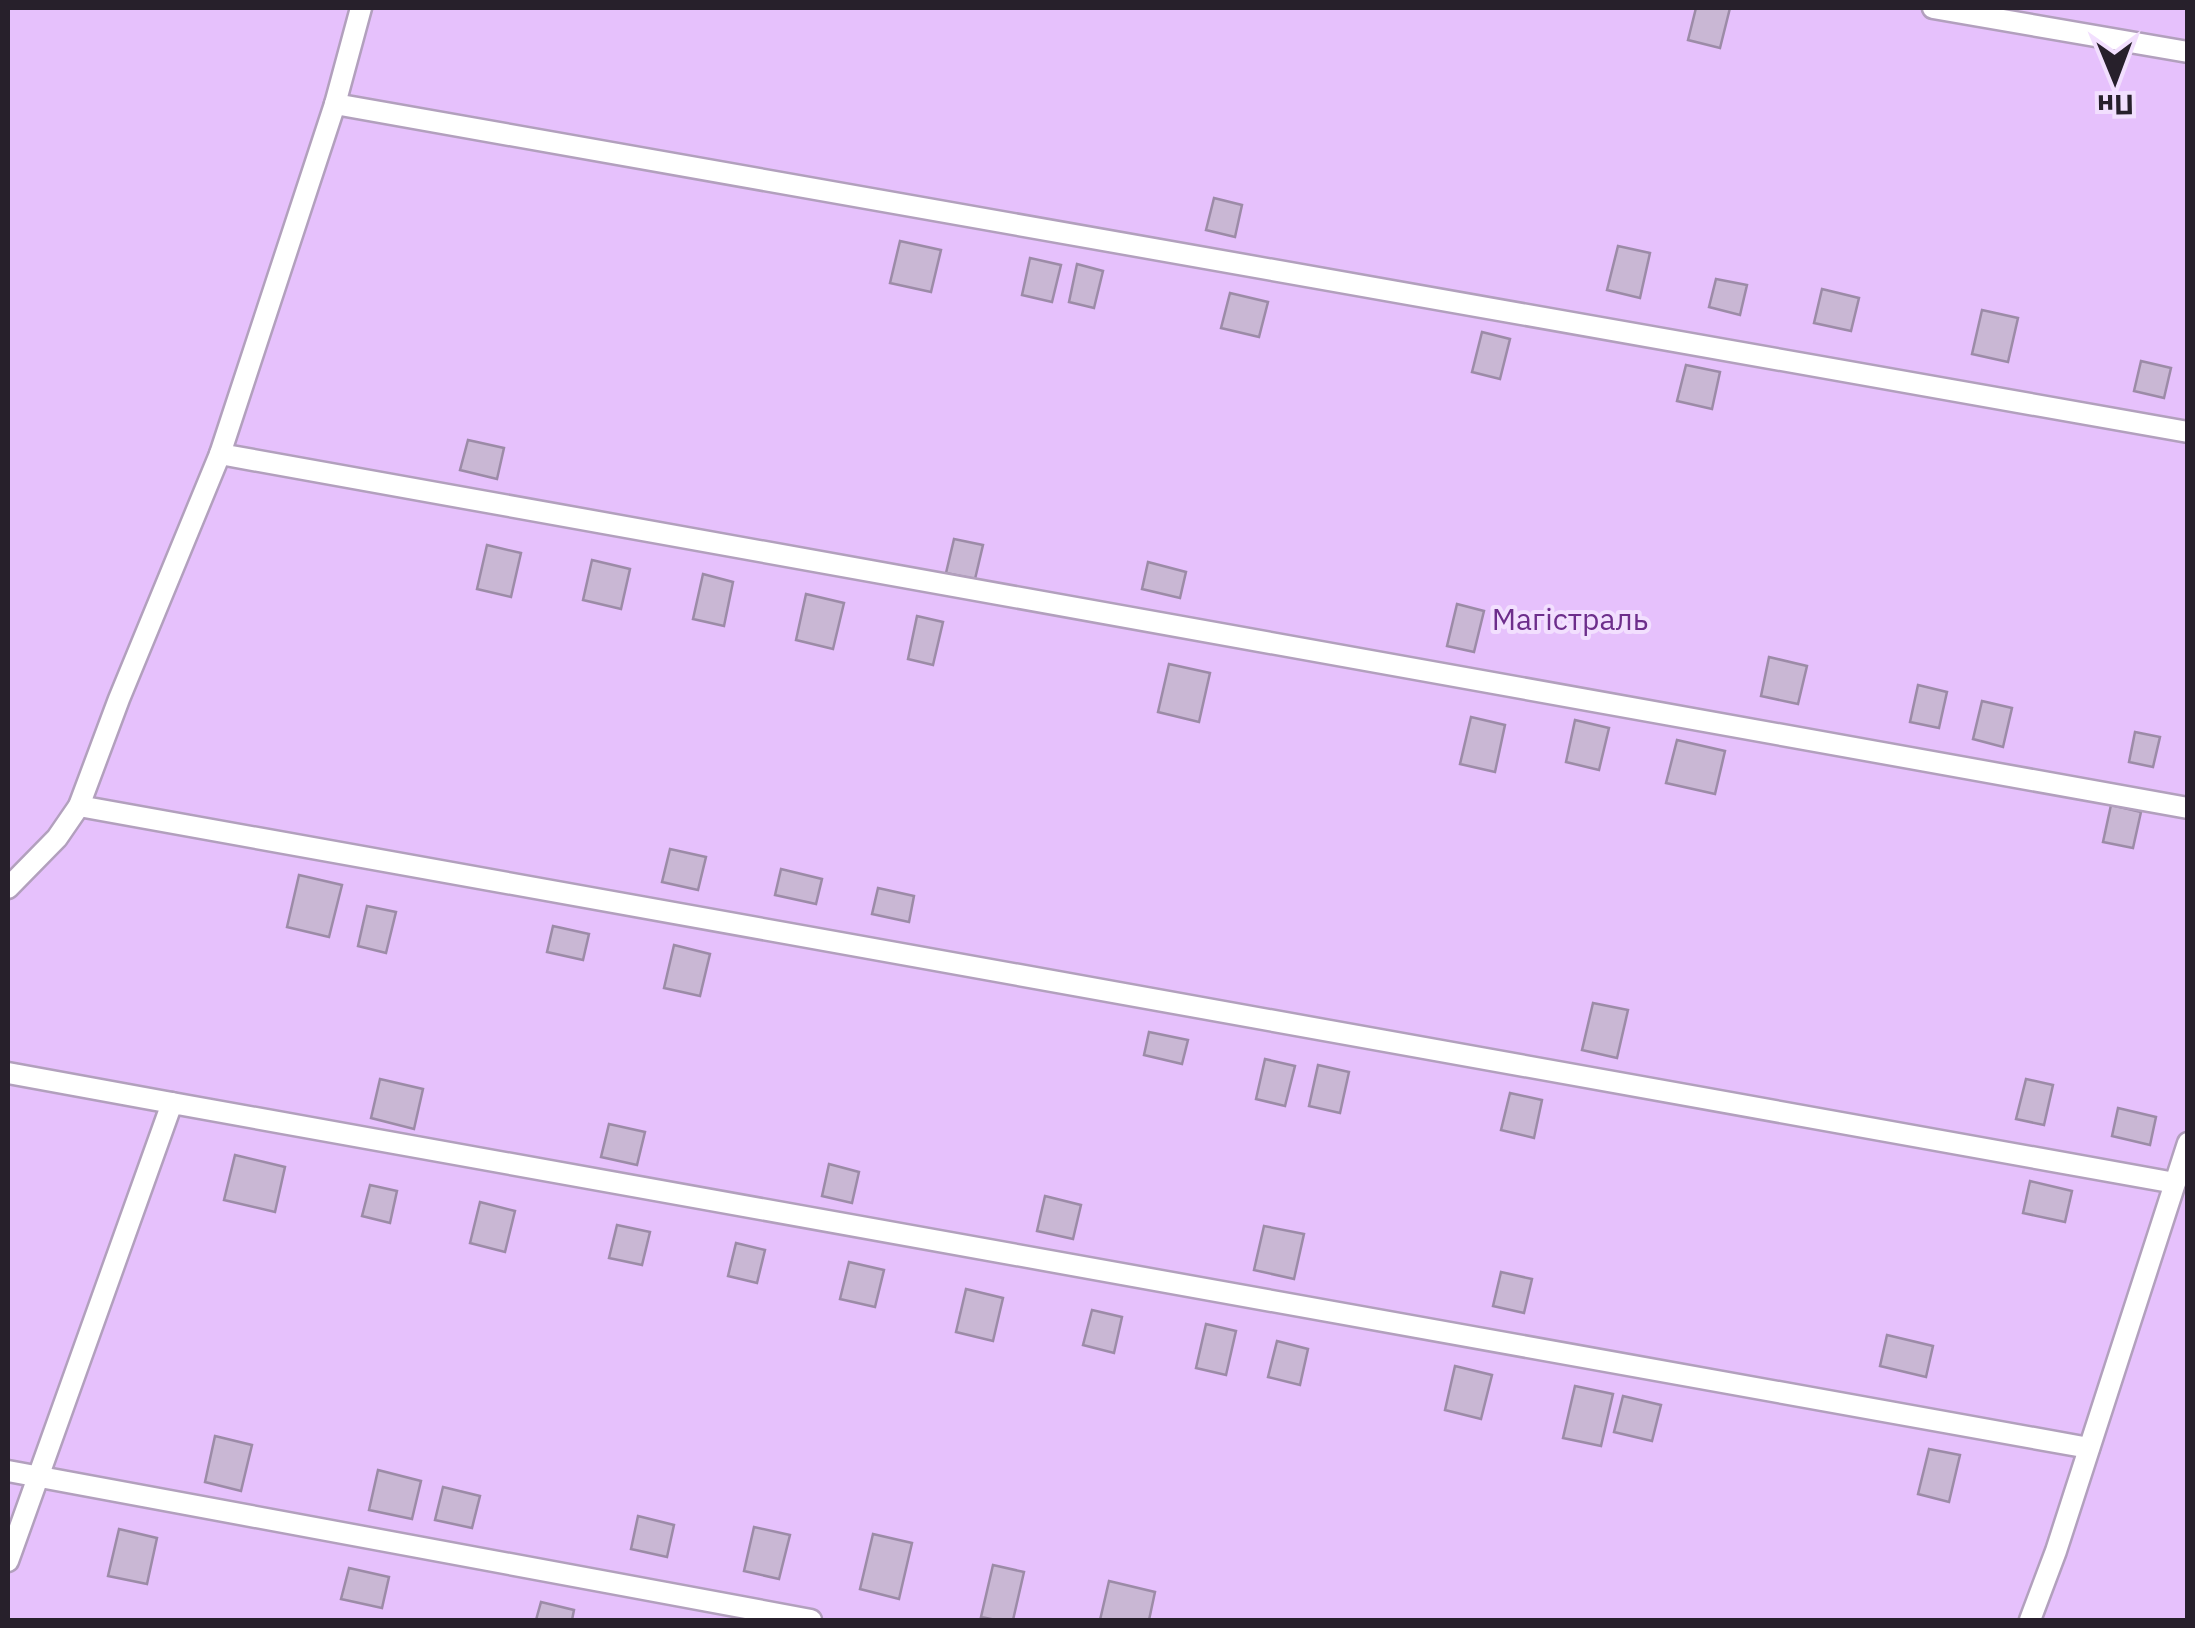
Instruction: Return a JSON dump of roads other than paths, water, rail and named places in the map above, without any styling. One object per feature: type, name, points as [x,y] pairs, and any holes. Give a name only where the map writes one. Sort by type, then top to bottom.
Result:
[{"type":"lane","points":[[8,888],[57,838],[79,806],[119,698],[220,454],[336,104],[360,8]]},
{"type":"lane","points":[[1933,8],[2188,52]]},
{"type":"lane","points":[[336,104],[2188,432]]},
{"type":"lane","points":[[220,454],[2188,808]]},
{"type":"lane","points":[[79,806],[2175,1183]]},
{"type":"lane","points":[[8,1073],[2088,1448]]},
{"type":"lane","points":[[8,1561],[172,1103]]},
{"type":"lane","points":[[2030,1620],[2188,1144]]},
{"type":"lane","points":[[8,1471],[811,1620]]},
{"type":"park label","name":"Магістраль","points":[[1570,620]]}]
